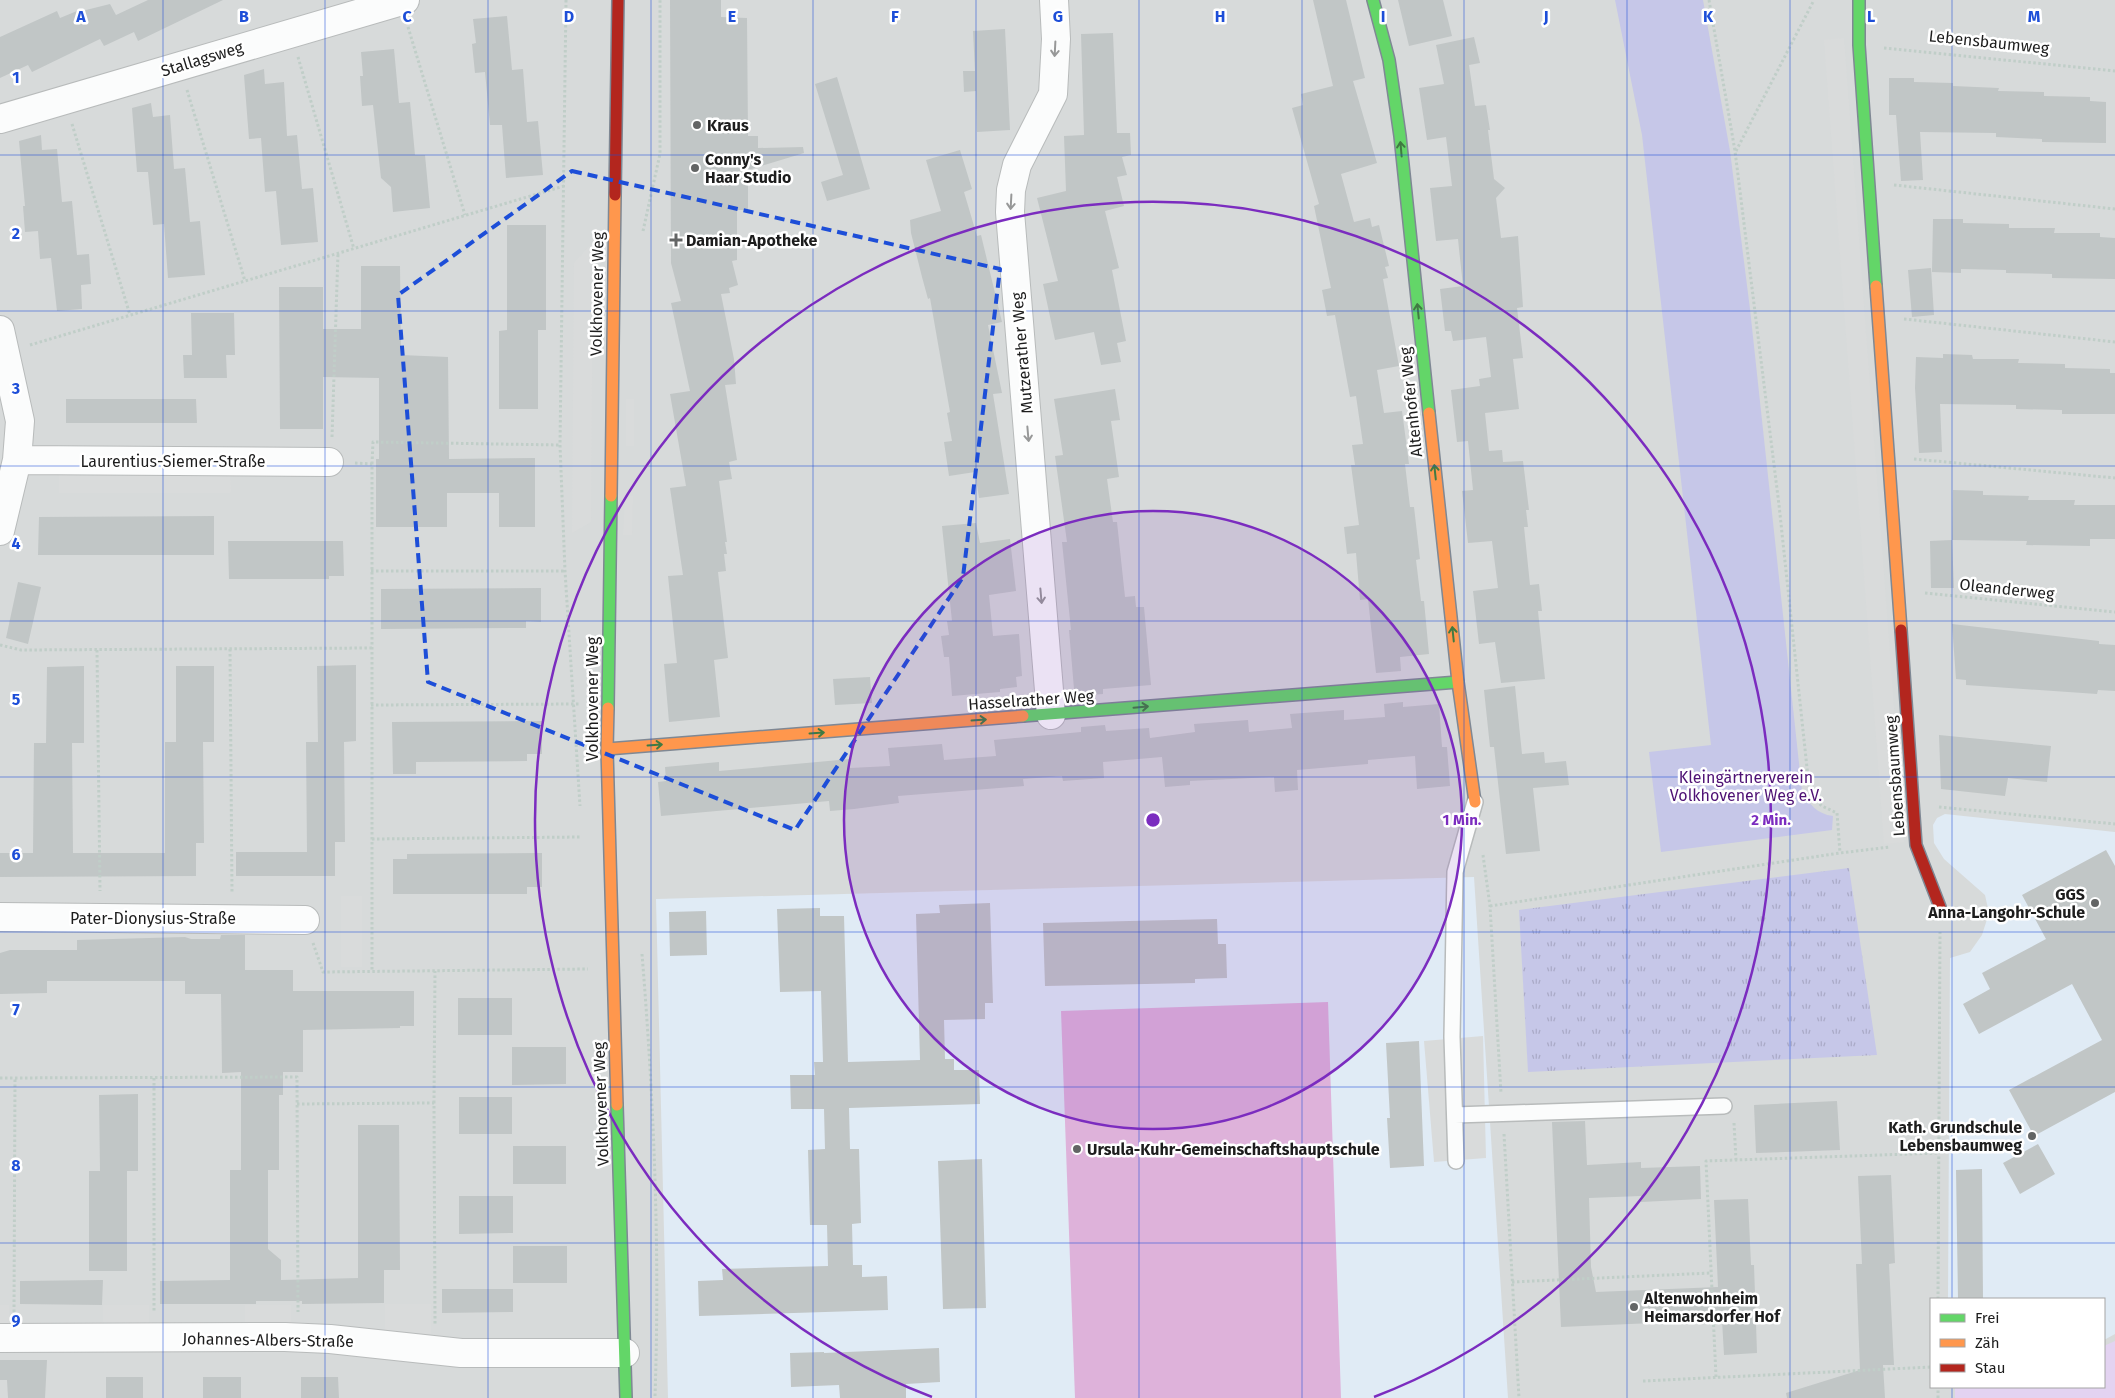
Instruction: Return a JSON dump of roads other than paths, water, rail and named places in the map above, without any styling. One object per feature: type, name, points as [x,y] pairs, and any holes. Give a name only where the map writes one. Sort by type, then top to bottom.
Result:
[{"type":"street","name":"Volkhovener Weg","points":[[618,0],[607,749],[626,1398]]},
{"type":"street","name":"Mutzerather Weg","points":[[1051,714],[1010,212],[1017,165],[1053,94],[1056,39],[1054,0]]},
{"type":"street","name":"Altenhofer Weg","points":[[1374,0],[1389,60],[1400,136],[1458,682],[1475,802]]},
{"type":"street","name":"Lebensbaumweg","points":[[1859,0],[1859,45],[1916,844],[1940,907]]},
{"type":"street","name":"Stallagsweg","points":[[0,119],[403,1]]},
{"type":"street","points":[[0,531],[17,460],[20,421],[2,341]]},
{"type":"street","name":"Laurentius-Siemer-Straße","points":[[17,460],[330,462]]},
{"type":"street","name":"Hasselrather Weg","points":[[607,749],[1458,682]]},
{"type":"street","name":"Pater-Dionysius-Straße","points":[[0,918],[305,920]]},
{"type":"street","name":"Johannes-Albers-Straße","points":[[7,1338],[298,1338],[330,1339],[436,1352],[625,1353]]},
{"type":"lane","points":[[1456,1160],[1452,1037],[1455,872],[1475,802]]},
{"type":"lane","points":[[1455,1115],[1724,1106]]},
{"type":"place","name":"Kraus","points":[[697,125]]},
{"type":"place","name":"Conny's Haar Studio","points":[[695,168]]},
{"type":"place","name":"Damian-Apotheke","points":[[676,240]]},
{"type":"place","name":"GGS Anna-Langohr-Schule","points":[[2095,903]]},
{"type":"place","name":"Kath. Grundschule Lebensbaumweg","points":[[2032,1136]]},
{"type":"place","name":"Ursula-Kuhr-Gemeinschaftshauptschule","points":[[1077,1149]]},
{"type":"place","name":"Altenwohnheim Heimarsdorfer Hof","points":[[1634,1307]]},
{"type":"park label","name":"Kleingärtnerverein Volkhovener Weg e.V.","points":[[1746,786]]}]
